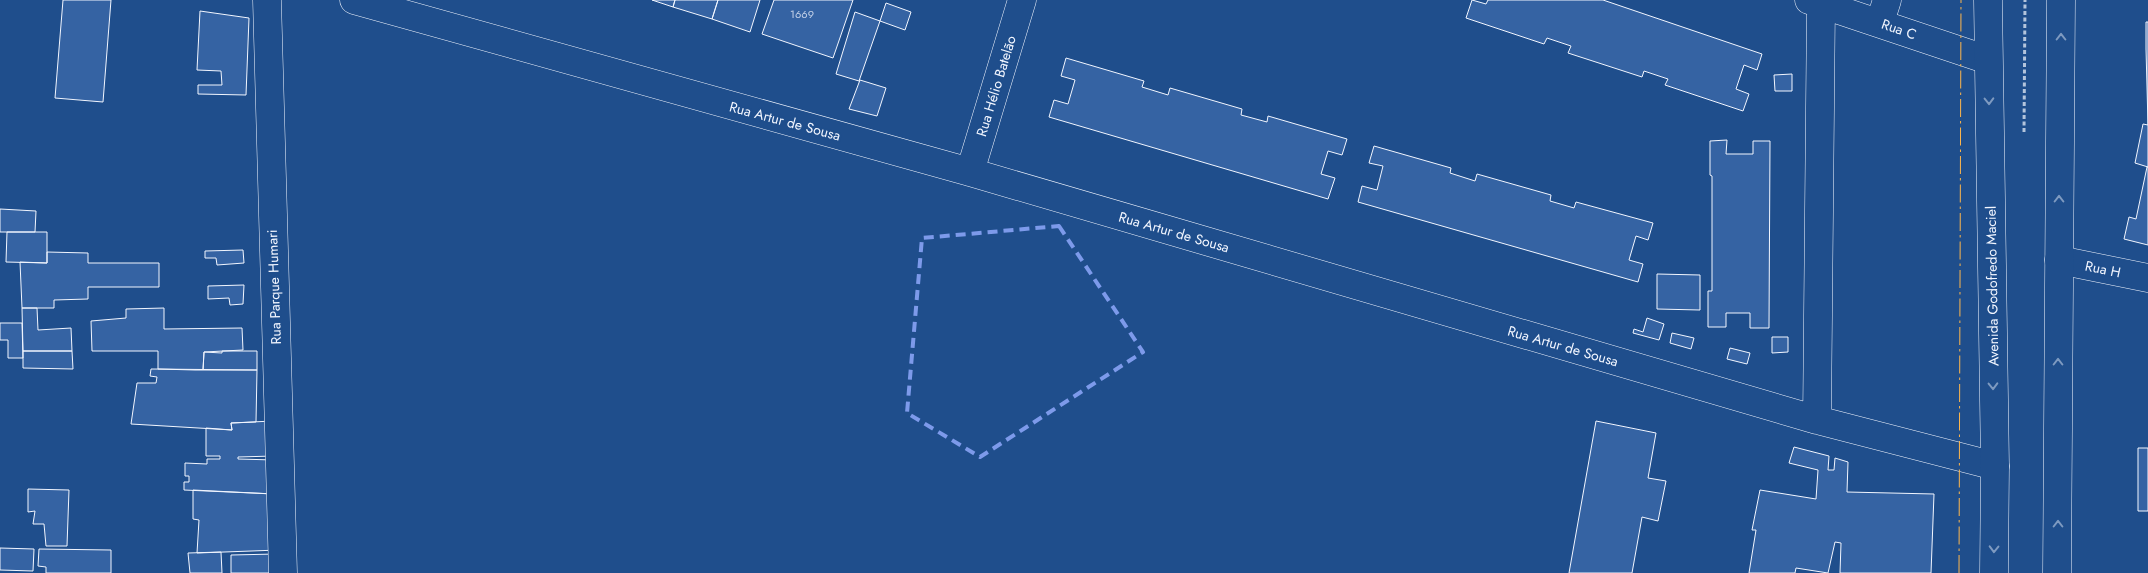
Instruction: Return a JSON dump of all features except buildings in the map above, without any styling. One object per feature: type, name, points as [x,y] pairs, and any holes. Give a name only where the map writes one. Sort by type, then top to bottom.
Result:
[{"type":"street","name":"Rua Parque Humari","points":[[267,0],[282,573]]},
{"type":"street","name":"Rua Artur de Sousa","points":[[354,0],[970,172],[1817,420],[1995,466]]},
{"type":"street","name":"Rua Hélio Batelão","points":[[970,172],[1022,0]]},
{"type":"street","name":"Avenida Godofredo Maciel","points":[[1988,0],[1995,466],[1994,573]]},
{"type":"street","points":[[2058,573],[2061,0]]},
{"type":"street","name":"Rua C","points":[[1815,2],[1883,11],[1988,60]]},
{"type":"street","points":[[1815,2],[1817,420]]},
{"type":"street","name":"Rua H","points":[[2059,260],[2148,278]]},
{"type":"highlighted area","points":[[1059,226],[1143,352],[980,457],[907,413],[922,238]]},
{"type":"power","points":[[1959,573],[1961,0]]}]
